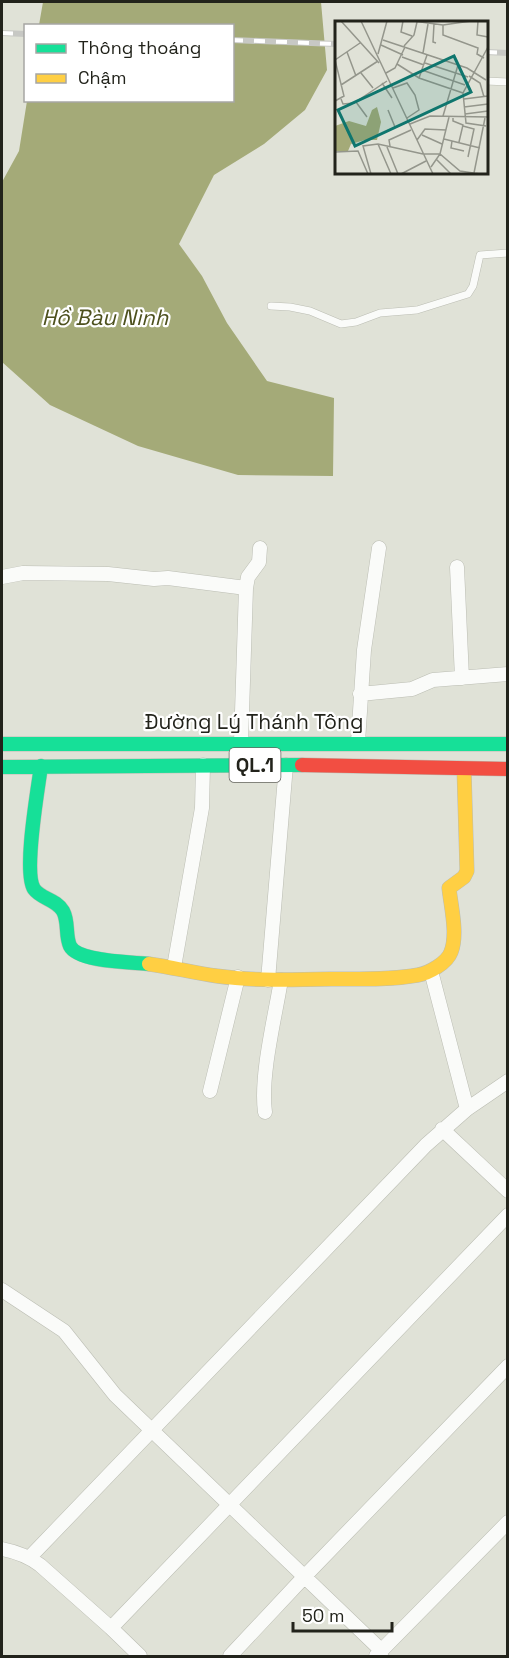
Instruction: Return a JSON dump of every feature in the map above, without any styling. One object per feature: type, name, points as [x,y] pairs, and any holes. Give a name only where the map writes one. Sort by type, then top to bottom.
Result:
[{"type":"main road","name":"Đường Lý Thánh Tông","points":[[2,744],[241,742],[507,744]]},
{"type":"main road","name":"Đường Lý Thánh Tông","points":[[2,767],[286,765],[507,769]]},
{"type":"main road","points":[[41,766],[29,880],[35,893],[58,905],[64,913],[69,945],[78,956],[174,967],[216,976],[275,980],[361,979],[418,975],[431,971],[447,958],[451,952],[453,935],[449,888],[451,884],[462,879],[466,871],[464,769]]},
{"type":"street","points":[[241,742],[246,588],[248,577],[258,562],[260,548]]},
{"type":"street","points":[[358,742],[364,650],[379,548]]},
{"type":"street","points":[[458,567],[462,678]]},
{"type":"street","points":[[2,577],[23,573],[108,574],[154,579],[168,578],[246,588]]},
{"type":"street","points":[[360,694],[412,689],[433,680],[507,674]]},
{"type":"street","points":[[174,967],[202,808],[203,765]]},
{"type":"street","points":[[265,1112],[263,1100],[275,980],[286,765]]},
{"type":"street","points":[[431,971],[467,1109]]},
{"type":"street","points":[[210,1091],[238,977]]},
{"type":"street","points":[[30,1557],[442,1128],[507,1081]]},
{"type":"street","points":[[442,1128],[507,1191]]},
{"type":"street","points":[[111,1628],[507,1215]]},
{"type":"street","points":[[2,1290],[64,1330],[115,1395],[305,1576],[379,1654],[507,1522]]},
{"type":"street","points":[[230,1656],[507,1366]]},
{"type":"street","points":[[2,1549],[30,1557],[140,1656]]},
{"type":"lane","points":[[488,81],[507,82]]},
{"type":"lane","points":[[271,306],[310,311],[341,324],[356,322],[380,313],[417,310],[468,294],[473,286],[480,255],[507,253]]},
{"type":"water","name":"Hồ Bàu Nình","points":[[43,2],[321,2],[327,70],[305,110],[264,144],[214,175],[179,244],[202,276],[227,323],[267,381],[334,398],[333,476],[238,475],[138,446],[50,405],[2,362],[2,182],[19,151],[27,102],[234,102],[234,24],[39,24]]},
{"type":"railway","points":[[2,33],[24,34]]},
{"type":"railway","points":[[234,40],[335,44]]},
{"type":"railway","points":[[488,52],[508,53]]},
{"type":"traffic: fast","points":[[2,744],[508,744]]},
{"type":"traffic: fast","points":[[2,767],[302,765]]},
{"type":"traffic: fast","points":[[41,766],[30,866],[34,889],[57,904],[63,911],[70,946],[75,951],[94,958],[149,964]]},
{"type":"traffic: slow","points":[[149,964],[217,976],[274,980],[397,978],[422,974],[437,967],[449,956],[453,945],[449,888],[464,877],[467,871],[464,769]]},
{"type":"traffic: jam","points":[[302,765],[508,769]]}]
